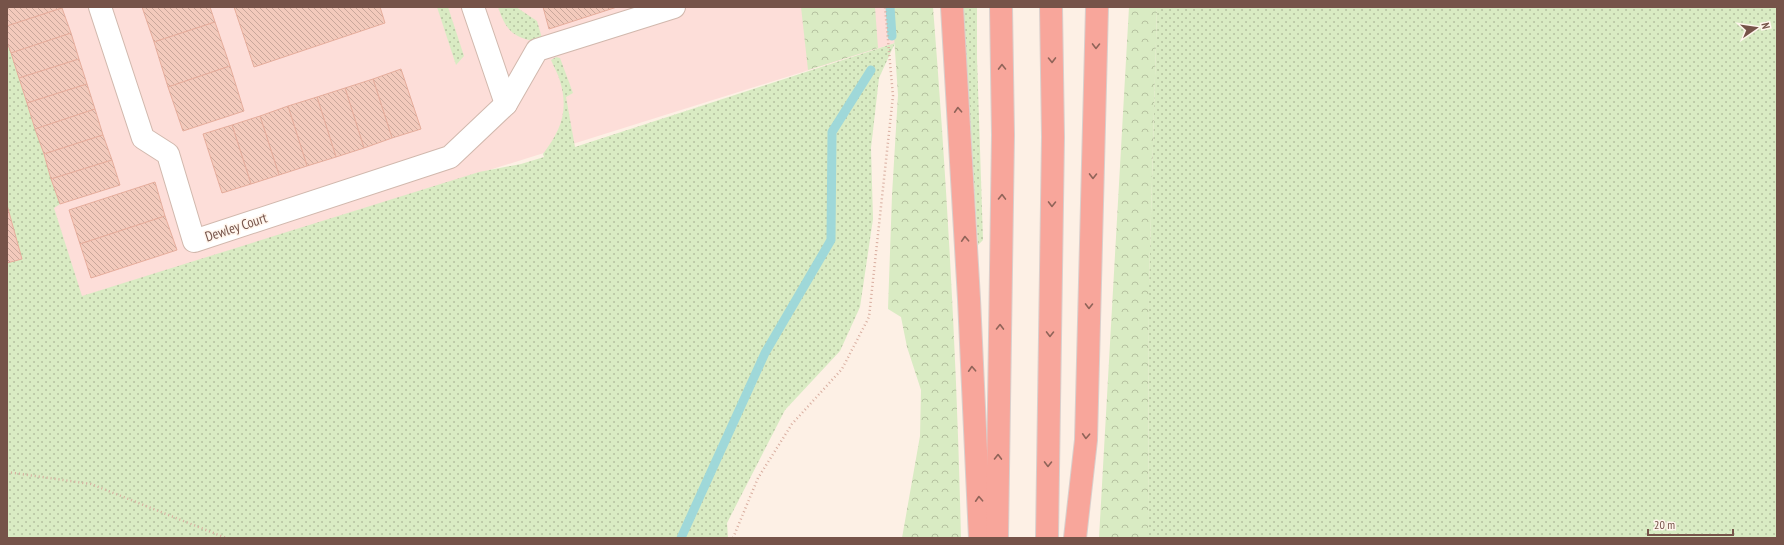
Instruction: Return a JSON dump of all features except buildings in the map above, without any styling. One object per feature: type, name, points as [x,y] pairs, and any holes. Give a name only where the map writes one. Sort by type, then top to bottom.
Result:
[{"type":"highway","points":[[952,7],[969,299],[980,538]]},
{"type":"highway","points":[[997,538],[1003,135],[1001,7]]},
{"type":"highway","points":[[1046,538],[1053,137],[1051,7]]},
{"type":"highway","points":[[1075,538],[1086,440],[1097,7]]},
{"type":"street","name":"Dewley Court","points":[[100,7],[143,138],[168,154],[194,241],[450,157],[506,104]]},
{"type":"street","points":[[473,7],[506,104]]},
{"type":"street","points":[[506,104],[537,50],[674,7]]},
{"type":"path","points":[[733,538],[758,478],[792,424],[842,369],[869,317],[893,96],[885,7]]},
{"type":"path","points":[[7,472],[91,484],[226,538]]},
{"type":"shaded area","points":[[7,7],[892,7],[895,43],[7,321]]},
{"type":"green space","points":[[437,7],[448,7],[464,56],[456,65]]},
{"type":"green space","points":[[498,7],[516,7],[537,21],[542,38],[533,41],[514,34],[506,26]]},
{"type":"green space","points":[[801,7],[875,7],[878,48],[808,70]]},
{"type":"green space","points":[[892,7],[933,7],[951,272],[961,538],[902,538],[920,436],[921,390],[907,347],[901,317],[888,309],[892,195],[898,95]]},
{"type":"green space","points":[[963,7],[977,7],[977,58],[983,240],[978,245]]},
{"type":"green space","points":[[1129,7],[1157,7],[1149,285],[1148,538],[1099,538]]},
{"type":"green space","points":[[1157,7],[1777,7],[1777,538],[1148,538],[1149,285]]},
{"type":"green space","points":[[7,41],[60,204],[54,208],[82,296],[479,172],[521,164],[544,157],[543,154],[555,137],[562,120],[564,102],[563,92],[551,60],[556,57],[560,58],[573,93],[566,97],[575,147],[895,43],[879,78],[871,148],[873,219],[860,307],[840,351],[785,410],[727,523],[728,538],[7,538],[7,263],[21,259],[7,205]]},
{"type":"waterway","points":[[890,7],[892,36]]},
{"type":"waterway","points":[[681,538],[765,353],[831,240],[832,132],[871,70]]}]
